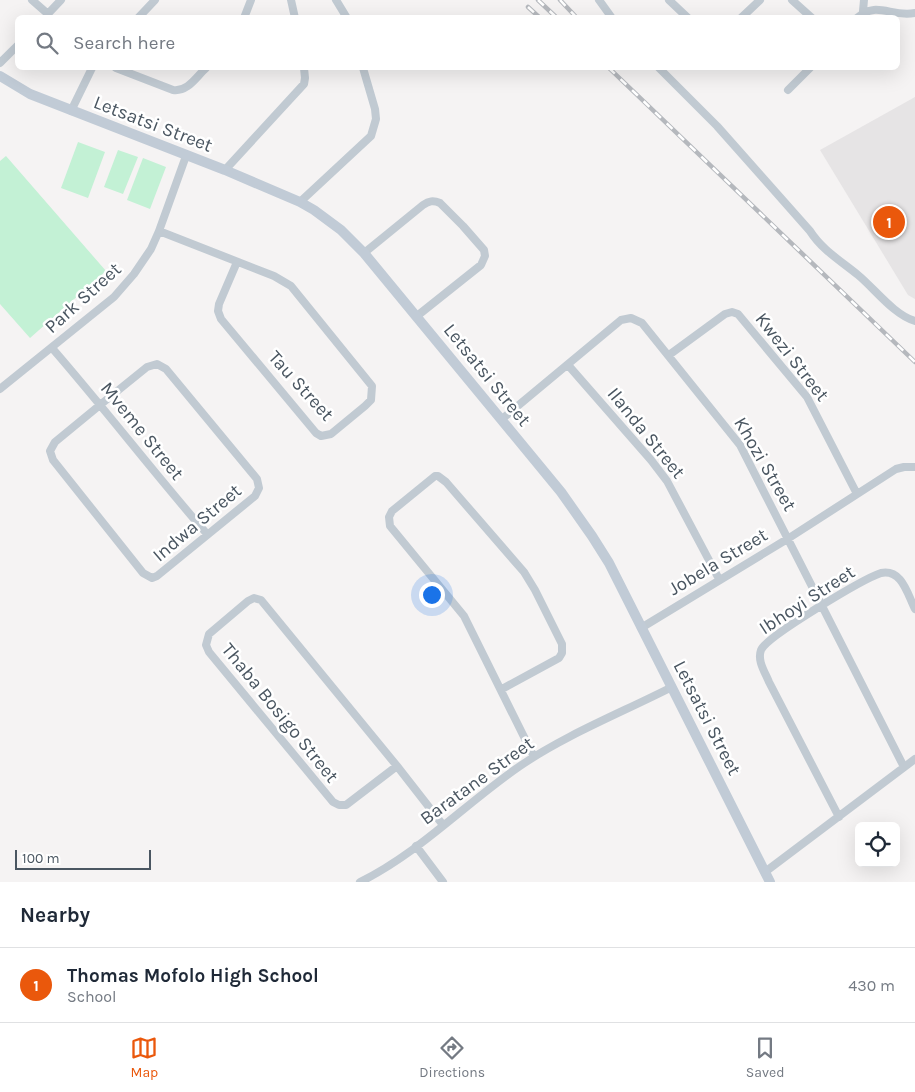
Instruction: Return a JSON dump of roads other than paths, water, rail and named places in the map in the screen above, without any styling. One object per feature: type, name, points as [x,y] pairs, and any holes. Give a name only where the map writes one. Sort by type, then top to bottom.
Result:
[{"type":"street","points":[[32,0],[45,15]]},
{"type":"street","points":[[47,15],[61,0]]},
{"type":"street","points":[[141,15],[155,0]]},
{"type":"street","points":[[245,15],[251,0]]},
{"type":"street","points":[[291,0],[294,15]]},
{"type":"street","points":[[336,0],[345,15]]},
{"type":"street","points":[[599,0],[610,15]]},
{"type":"street","points":[[669,0],[685,15]]},
{"type":"street","points":[[744,15],[760,0]]},
{"type":"street","points":[[792,0],[809,15]]},
{"type":"street","points":[[860,14],[864,0]]},
{"type":"street","points":[[860,14],[877,8],[907,15],[915,13]]},
{"type":"street","points":[[0,63],[15,48]]},
{"type":"street","points":[[71,111],[91,70]]},
{"type":"street","points":[[121,70],[173,90],[189,86],[204,70]]},
{"type":"street","points":[[225,170],[304,84],[304,70]]},
{"type":"street","points":[[300,202],[371,136],[376,119],[375,108],[364,70]]},
{"type":"street","points":[[660,70],[717,126],[810,231],[818,243],[858,275],[902,316],[915,321]]},
{"type":"street","points":[[788,90],[808,70]]},
{"type":"street","name":"Letsatsi Street","points":[[0,76],[30,94],[225,170],[300,202],[342,230],[364,253],[502,419],[582,521],[609,563],[770,882]]},
{"type":"street","name":"Park Street","points":[[0,389],[121,290],[141,265],[159,231],[186,156]]},
{"type":"street","points":[[364,253],[429,201],[440,203],[484,250],[481,265],[416,316]]},
{"type":"street","name":"Tau Street","points":[[159,231],[279,278],[291,286],[370,383],[372,394],[368,404],[328,435],[321,436],[316,433],[218,315],[219,304],[237,262]]},
{"type":"street","name":"Kwezi Street","points":[[669,355],[722,316],[730,312],[738,314],[807,397],[857,494]]},
{"type":"street","name":"Khozi Street","points":[[502,419],[621,320],[628,318],[642,323],[740,445],[904,767]]},
{"type":"street","name":"Mveme Street","points":[[52,348],[207,534]]},
{"type":"street","name":"Indwa Street","points":[[158,364],[166,368],[257,479],[259,485],[255,496],[158,576],[149,577],[143,572],[51,457],[52,444],[100,404],[147,367],[158,364]]},
{"type":"street","name":"Ilanda Street","points":[[568,365],[667,481],[719,579]]},
{"type":"street","name":"Jobela Street","points":[[642,628],[719,579],[789,538],[896,469],[915,467]]},
{"type":"street","points":[[502,688],[559,658],[562,644],[535,590],[520,567],[444,480],[435,476],[395,507],[389,515],[390,523],[393,531],[464,616],[502,688],[534,757]]},
{"type":"street","name":"Ibhoyi Street","points":[[839,817],[769,682],[759,658],[761,650],[767,642],[821,606],[881,572],[888,572],[900,578],[915,609]]},
{"type":"street","name":"Thaba Bosigo Street","points":[[397,766],[346,805],[339,805],[333,802],[209,652],[206,645],[209,634],[250,600],[254,598],[261,600],[397,766],[443,825]]},
{"type":"street","name":"Baratane Street","points":[[360,882],[385,868],[416,846],[495,784],[534,757],[672,687]]},
{"type":"street","points":[[765,872],[915,759]]},
{"type":"street","points":[[416,846],[443,882]]},
{"type":"railway","points":[[538,0],[554,15]]},
{"type":"railway","points":[[560,0],[574,15]]},
{"type":"railway","points":[[528,7],[537,15]]},
{"type":"railway","points":[[611,70],[915,362]]},
{"type":"place","name":"Thomas Mofolo High School","points":[[889,222]]}]
